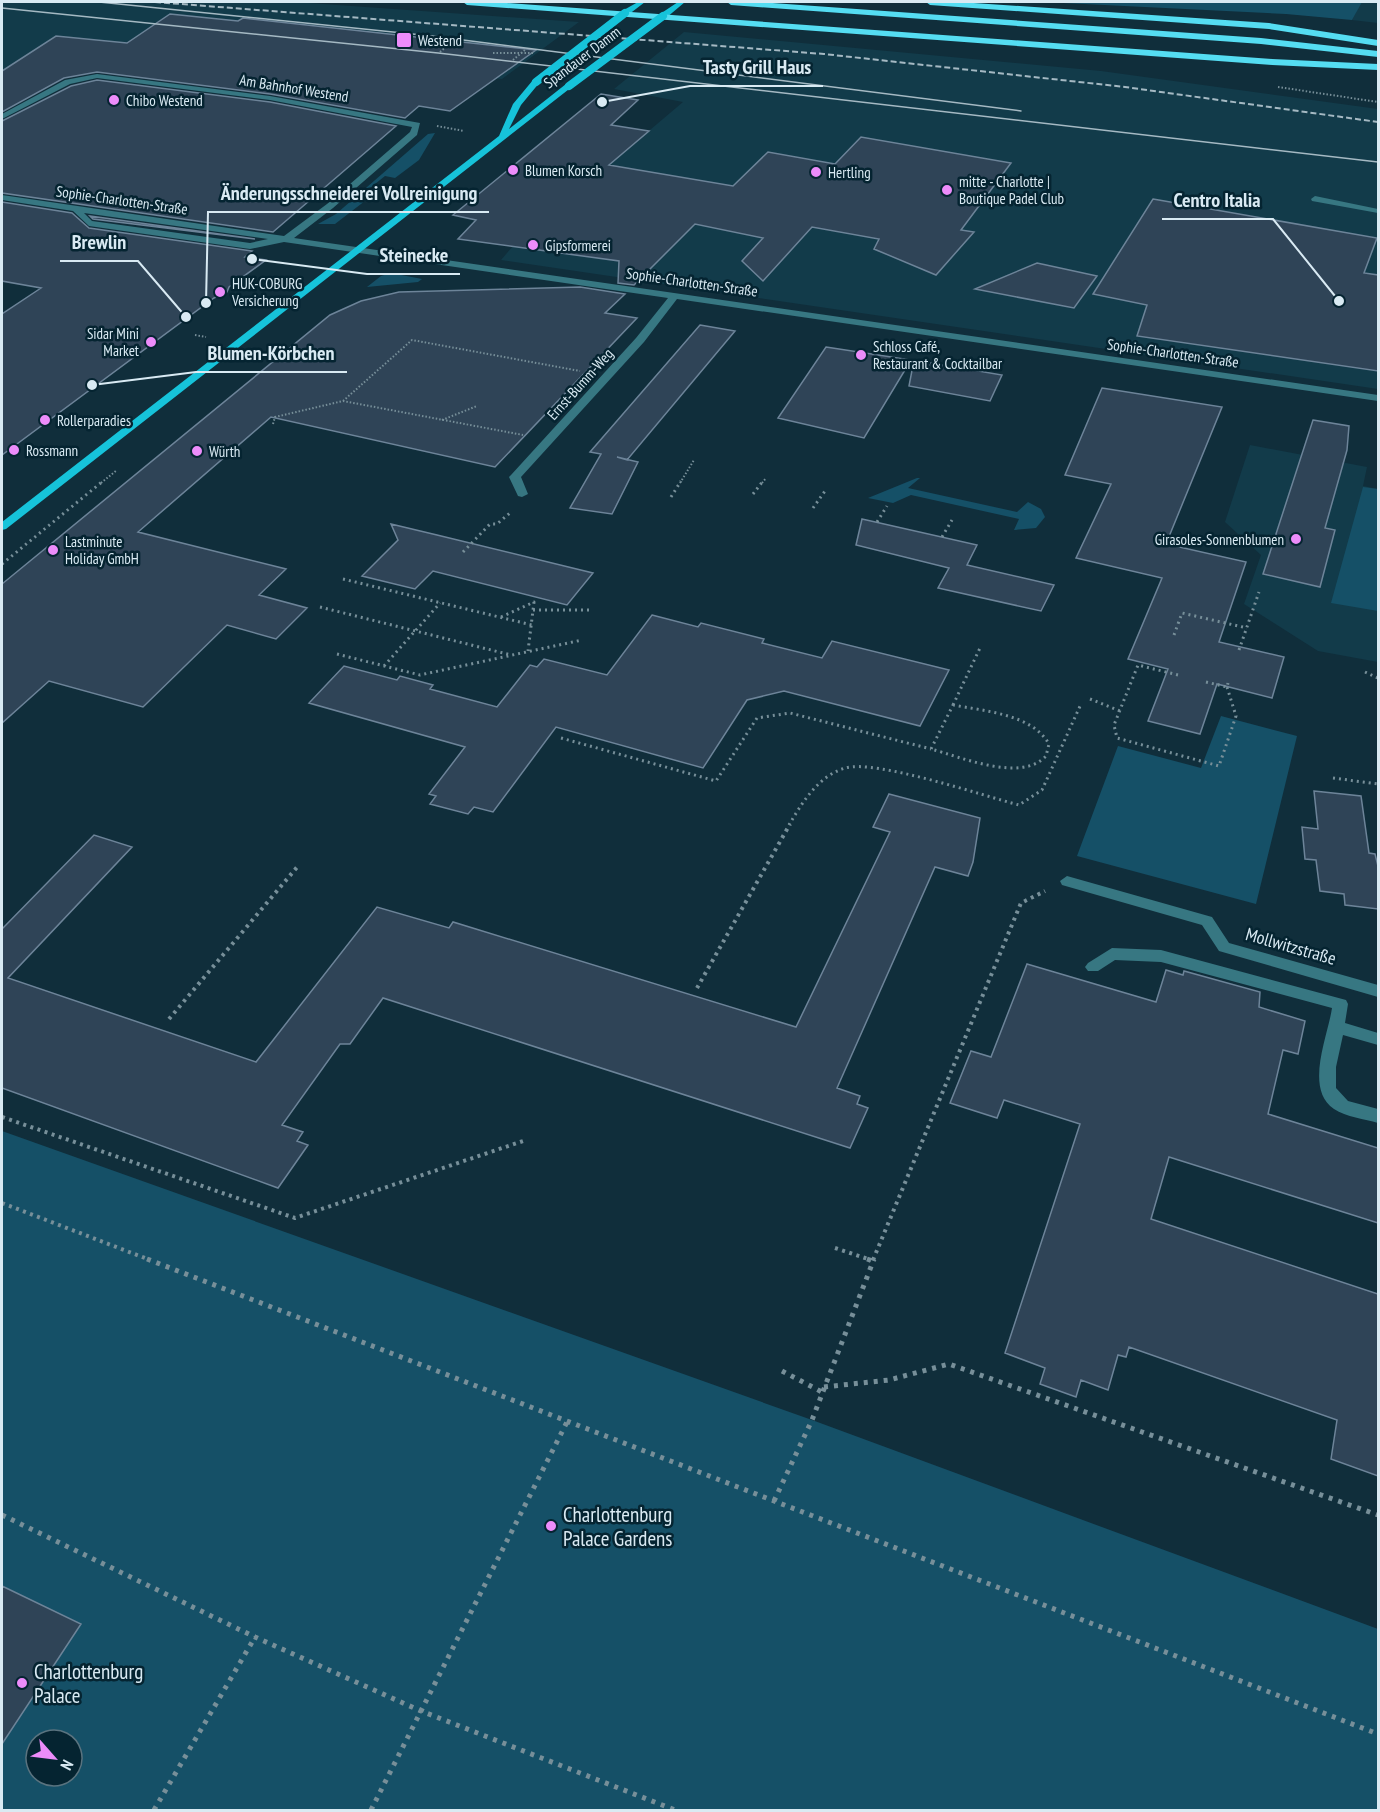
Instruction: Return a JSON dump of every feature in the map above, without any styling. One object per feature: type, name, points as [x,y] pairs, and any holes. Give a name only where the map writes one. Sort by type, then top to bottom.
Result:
[{"type":"highway","points":[[467,2],[1272,62],[1378,67]]},
{"type":"highway","points":[[731,2],[1261,41],[1378,54]]},
{"type":"highway","points":[[795,2],[1378,44]]},
{"type":"highway","points":[[930,2],[1269,26],[1378,44]]},
{"type":"main road","name":"Spandauer Damm","points":[[500,138],[517,104],[536,82],[642,2]]},
{"type":"main road","name":"Spandauer Damm","points":[[2,527],[500,138],[682,2]]},
{"type":"street","name":"Am Bahnhof Westend","points":[[2,117],[68,82],[97,76],[270,98],[417,125],[414,134],[330,206],[288,238]]},
{"type":"street","name":"Sophie-Charlotten-Straße","points":[[2,198],[1378,398]]},
{"type":"street","points":[[1315,199],[1377,211]]},
{"type":"street","name":"Ernst-Bumm-Weg","points":[[522,494],[515,477],[640,340],[675,295]]},
{"type":"street","name":"Mollwitzstraße","points":[[1067,880],[1207,921],[1224,947],[1378,991]]},
{"type":"street","points":[[1093,967],[1112,954],[1161,956],[1340,1004],[1326,1084],[1329,1094],[1338,1104],[1378,1116]]},
{"type":"street","points":[[1337,1026],[1378,1039]]},
{"type":"path","points":[[440,52],[454,40]]},
{"type":"path","points":[[513,60],[526,49]]},
{"type":"path","points":[[494,52],[525,52],[520,56],[526,57],[518,56]]},
{"type":"path","points":[[434,125],[464,130]]},
{"type":"path","points":[[195,335],[206,337]]},
{"type":"path","points":[[343,401],[412,340],[584,372]]},
{"type":"path","points":[[273,424],[275,417],[343,401],[439,421],[525,435]]},
{"type":"path","points":[[432,425],[477,406]]},
{"type":"path","points":[[376,413],[381,409]]},
{"type":"path","points":[[490,435],[494,430]]},
{"type":"path","points":[[670,497],[694,460]]},
{"type":"path","points":[[753,494],[766,478]]},
{"type":"path","points":[[813,508],[825,491]]},
{"type":"path","points":[[877,522],[887,506]]},
{"type":"path","points":[[463,552],[490,524],[497,524],[507,513],[513,511]]},
{"type":"path","points":[[942,537],[952,520]]},
{"type":"path","points":[[343,579],[532,625]]},
{"type":"path","points":[[1239,650],[1258,592]]},
{"type":"path","points":[[501,618],[534,602],[528,651]]},
{"type":"path","points":[[384,666],[440,603]]},
{"type":"path","points":[[320,607],[512,655]]},
{"type":"path","points":[[533,610],[589,610]]},
{"type":"path","points":[[1174,635],[1182,613],[1247,628]]},
{"type":"path","points":[[337,654],[420,675],[582,640]]},
{"type":"path","points":[[931,749],[980,648]]},
{"type":"path","points":[[1178,675],[1138,665],[1114,725],[1117,738],[1121,741],[1219,766],[1236,716],[1227,685],[1206,682]]},
{"type":"path","points":[[1365,672],[1378,678]]},
{"type":"path","points":[[1090,699],[1120,711]]},
{"type":"path","points":[[696,988],[803,801],[819,783],[848,766],[874,767],[1019,805],[1042,790],[1081,704]]},
{"type":"path","points":[[561,738],[716,781],[757,718],[782,713],[790,713],[1010,768],[1034,765],[1046,757],[1049,749],[1047,741],[1034,727],[952,705]]},
{"type":"path","points":[[1333,778],[1378,784]]},
{"type":"path","points":[[169,1020],[298,866]]},
{"type":"path","points":[[774,1501],[812,1420],[873,1261],[1021,903],[1067,880]]},
{"type":"path","points":[[2,1117],[295,1218],[523,1141]]},
{"type":"path","points":[[2,1203],[1378,1734]]},
{"type":"path","points":[[835,1248],[873,1261]]},
{"type":"path","points":[[782,1371],[823,1389],[889,1380],[949,1364],[1378,1515]]},
{"type":"path","points":[[371,1810],[568,1420]]},
{"type":"path","points":[[2,1515],[255,1637],[421,1711],[675,1810]]},
{"type":"path","points":[[154,1810],[255,1637]]},
{"type":"shaded area","points":[[2,2],[295,2],[579,22],[502,79],[373,65],[82,69],[16,94],[2,91]]},
{"type":"shaded area","points":[[1043,2],[1362,2],[1352,20],[1286,14]]},
{"type":"shaded area","points":[[1361,2],[1378,2],[1378,23],[1352,20]]},
{"type":"shaded area","points":[[684,32],[1101,71],[1378,109],[1378,389],[501,260],[513,246],[683,102],[614,89]]},
{"type":"shaded area","points":[[435,133],[419,160],[395,178],[385,176],[365,192],[374,194],[335,224],[318,224],[336,214],[428,134]]},
{"type":"shaded area","points":[[391,273],[422,279],[418,282],[367,287],[381,276]]},
{"type":"shaded area","name":"Girasoles-Sonnenblumen","points":[[1250,445],[1367,467],[1363,486],[1378,489],[1378,662],[1318,651],[1244,604],[1261,555],[1225,522]]},
{"type":"shaded area","points":[[920,478],[908,488],[1017,512],[1028,502],[1041,509],[1045,517],[1036,528],[1014,530],[1019,519],[911,495],[893,503],[868,498]]},
{"type":"shaded area","points":[[1363,487],[1378,489],[1378,611],[1331,603]]},
{"type":"shaded area","points":[[1221,716],[1297,736],[1256,904],[1077,856],[1118,746],[1201,768]]},
{"type":"shaded area","name":"Charlottenburg Palace Gardens","points":[[2,1131],[812,1420],[1378,1629],[1378,1810],[2,1810]]},
{"type":"building","points":[[170,14],[238,21],[243,18],[536,50],[450,111],[419,106],[405,118],[270,94],[97,72],[64,78],[2,112],[2,71],[56,36],[127,43]]},
{"type":"building","points":[[97,80],[270,102],[396,126],[273,232],[2,193],[2,121],[71,86]]},
{"type":"building","points":[[601,94],[638,100],[611,125],[649,131],[609,165],[733,186],[768,152],[835,164],[861,137],[1011,163],[961,230],[974,232],[936,275],[874,249],[879,239],[812,227],[763,281],[742,261],[763,238],[695,224],[634,285],[618,283],[619,261],[458,239],[476,220],[453,215]]},
{"type":"building","points":[[1153,199],[1377,238],[1364,273],[1378,275],[1378,371],[1137,336],[1147,305],[1093,294]]},
{"type":"building","points":[[2,202],[72,213],[89,228],[252,251],[245,257],[266,260],[229,287],[227,292],[214,298],[2,455],[2,314],[41,288],[2,281]]},
{"type":"building","points":[[90,216],[255,239],[93,219]]},
{"type":"building","points":[[1037,263],[1097,276],[1074,308],[975,289]]},
{"type":"building","points":[[580,287],[625,294],[605,313],[637,318],[495,467],[271,417],[138,532],[286,569],[259,595],[307,608],[276,639],[227,625],[143,707],[49,681],[2,723],[2,584],[330,315],[361,301],[399,292]]},
{"type":"building","points":[[700,325],[735,331],[627,459],[638,462],[612,514],[570,508],[601,454],[590,452]]},
{"type":"building","points":[[826,347],[911,360],[864,438],[778,418]]},
{"type":"building","points":[[914,360],[1002,375],[990,401],[909,386]]},
{"type":"building","points":[[1102,388],[1222,407],[1166,544],[1246,562],[1219,642],[1284,657],[1272,698],[1217,684],[1200,734],[1148,721],[1168,669],[1128,659],[1162,578],[1076,558],[1111,484],[1065,475]]},
{"type":"building","points":[[1313,420],[1349,426],[1347,450],[1325,528],[1335,530],[1320,587],[1263,574]]},
{"type":"building","points":[[862,519],[977,545],[967,565],[1054,585],[1041,611],[938,588],[949,568],[856,545]]},
{"type":"building","points":[[391,524],[593,573],[567,605],[433,571],[415,589],[362,576],[398,540]]},
{"type":"building","points":[[652,615],[698,627],[701,623],[764,639],[762,643],[822,658],[832,641],[949,670],[920,726],[784,691],[747,700],[703,768],[556,727],[493,812],[474,807],[468,814],[430,804],[436,796],[429,794],[465,747],[309,703],[344,666],[397,680],[400,676],[433,685],[430,689],[497,707],[530,665],[537,667],[544,659],[607,675]]},
{"type":"building","points":[[1314,791],[1361,796],[1369,853],[1375,854],[1378,866],[1378,909],[1345,905],[1344,894],[1320,891],[1316,860],[1305,859],[1302,827],[1318,829]]},
{"type":"building","points":[[889,794],[980,818],[973,862],[968,876],[935,867],[837,1088],[860,1096],[857,1104],[868,1108],[850,1148],[383,998],[350,1044],[340,1044],[282,1125],[303,1132],[297,1141],[308,1145],[278,1188],[2,1088],[2,929],[94,835],[132,847],[8,978],[256,1062],[377,907],[449,928],[453,922],[796,1027],[890,832],[873,827]]},
{"type":"building","points":[[1027,964],[1156,1002],[1166,970],[1183,975],[1184,971],[1260,992],[1259,1007],[1305,1021],[1298,1054],[1283,1050],[1268,1114],[1378,1148],[1378,1223],[1169,1157],[1151,1219],[1378,1294],[1378,1476],[1331,1459],[1337,1420],[1129,1347],[1126,1357],[1118,1355],[1108,1390],[1081,1380],[1076,1397],[1040,1384],[1045,1368],[1005,1353],[1080,1124],[1004,1100],[997,1118],[950,1103],[971,1051],[991,1057]]},
{"type":"building","name":"Charlottenburg Palace","points":[[2,1586],[81,1624],[2,1744]]},
{"type":"tram line","points":[[99,2],[432,36],[1021,111]]},
{"type":"tram line","points":[[2,8],[438,53],[1378,162]]},
{"type":"railway","points":[[155,2],[824,54],[1125,87],[1378,122]]},
{"type":"place","name":"Westend","points":[[404,40]]},
{"type":"place","name":"Chibo Westend","points":[[114,100]]},
{"type":"place","name":"Tasty Grill Haus","points":[[602,102]]},
{"type":"place","name":"Blumen Korsch","points":[[513,170]]},
{"type":"place","name":"Hertling","points":[[816,172]]},
{"type":"place","name":"mitte - Charlotte | Boutique Padel Club","points":[[947,190]]},
{"type":"place","name":"Gipsformerei","points":[[533,245]]},
{"type":"place","name":"Steinecke","points":[[252,259]]},
{"type":"place","name":"HUK-COBURG Versicherung","points":[[220,292]]},
{"type":"place","name":"Centro Italia","points":[[1339,301]]},
{"type":"place","name":"Änderungsschneiderei Vollreinigung","points":[[206,303]]},
{"type":"place","name":"Brewlin","points":[[186,317]]},
{"type":"place","name":"Sidar Mini Market","points":[[151,342]]},
{"type":"place","name":"Schloss Café, Restaurant & Cocktailbar","points":[[861,355]]},
{"type":"place","name":"Blumen-Körbchen","points":[[92,385]]},
{"type":"place","name":"Rollerparadies","points":[[45,420]]},
{"type":"place","name":"Rossmann","points":[[14,450]]},
{"type":"place","name":"Würth","points":[[197,451]]},
{"type":"place","name":"Girasoles-Sonnenblumen","points":[[1296,539]]},
{"type":"place","name":"Lastminute Holiday GmbH","points":[[53,550]]},
{"type":"place","name":"Charlottenburg Palace Gardens","points":[[551,1526]]},
{"type":"place","name":"Charlottenburg Palace","points":[[22,1683]]}]
